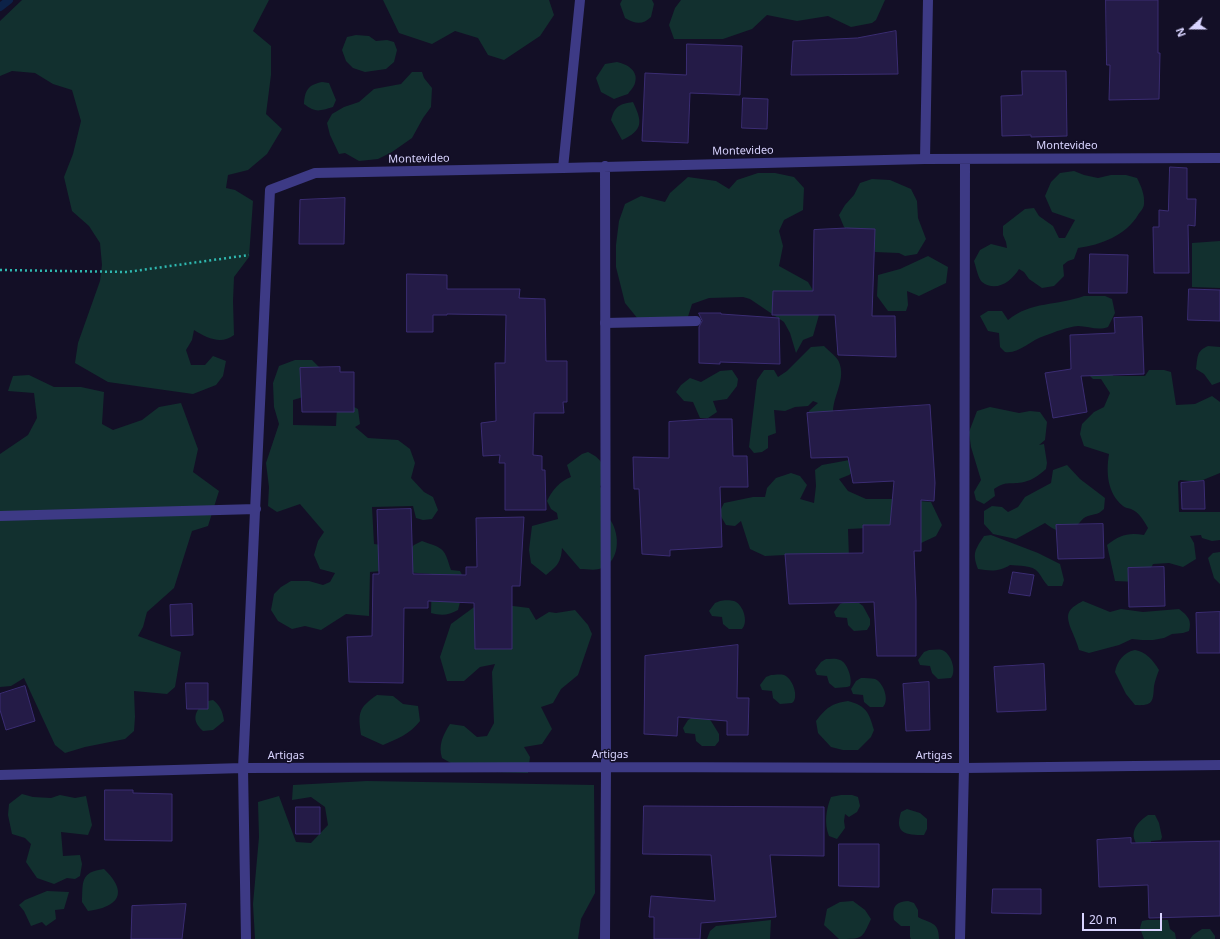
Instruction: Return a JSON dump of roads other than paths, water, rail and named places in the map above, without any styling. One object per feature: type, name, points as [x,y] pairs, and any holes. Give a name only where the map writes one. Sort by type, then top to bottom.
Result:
[{"type":"street","points":[[563,168],[580,0]]},
{"type":"street","points":[[925,159],[928,0]]},
{"type":"street","points":[[960,939],[964,768],[965,158]]},
{"type":"street","name":"Montevideo","points":[[256,509],[270,190],[315,172],[563,168],[965,158],[1220,158]]},
{"type":"street","points":[[604,939],[606,767],[605,166]]},
{"type":"street","points":[[605,323],[696,321]]},
{"type":"street","points":[[0,516],[256,509],[243,768],[246,939]]},
{"type":"street","name":"Artigas","points":[[0,774],[243,768],[964,768],[1220,765]]},
{"type":"waterway","points":[[0,7],[9,0]]}]
